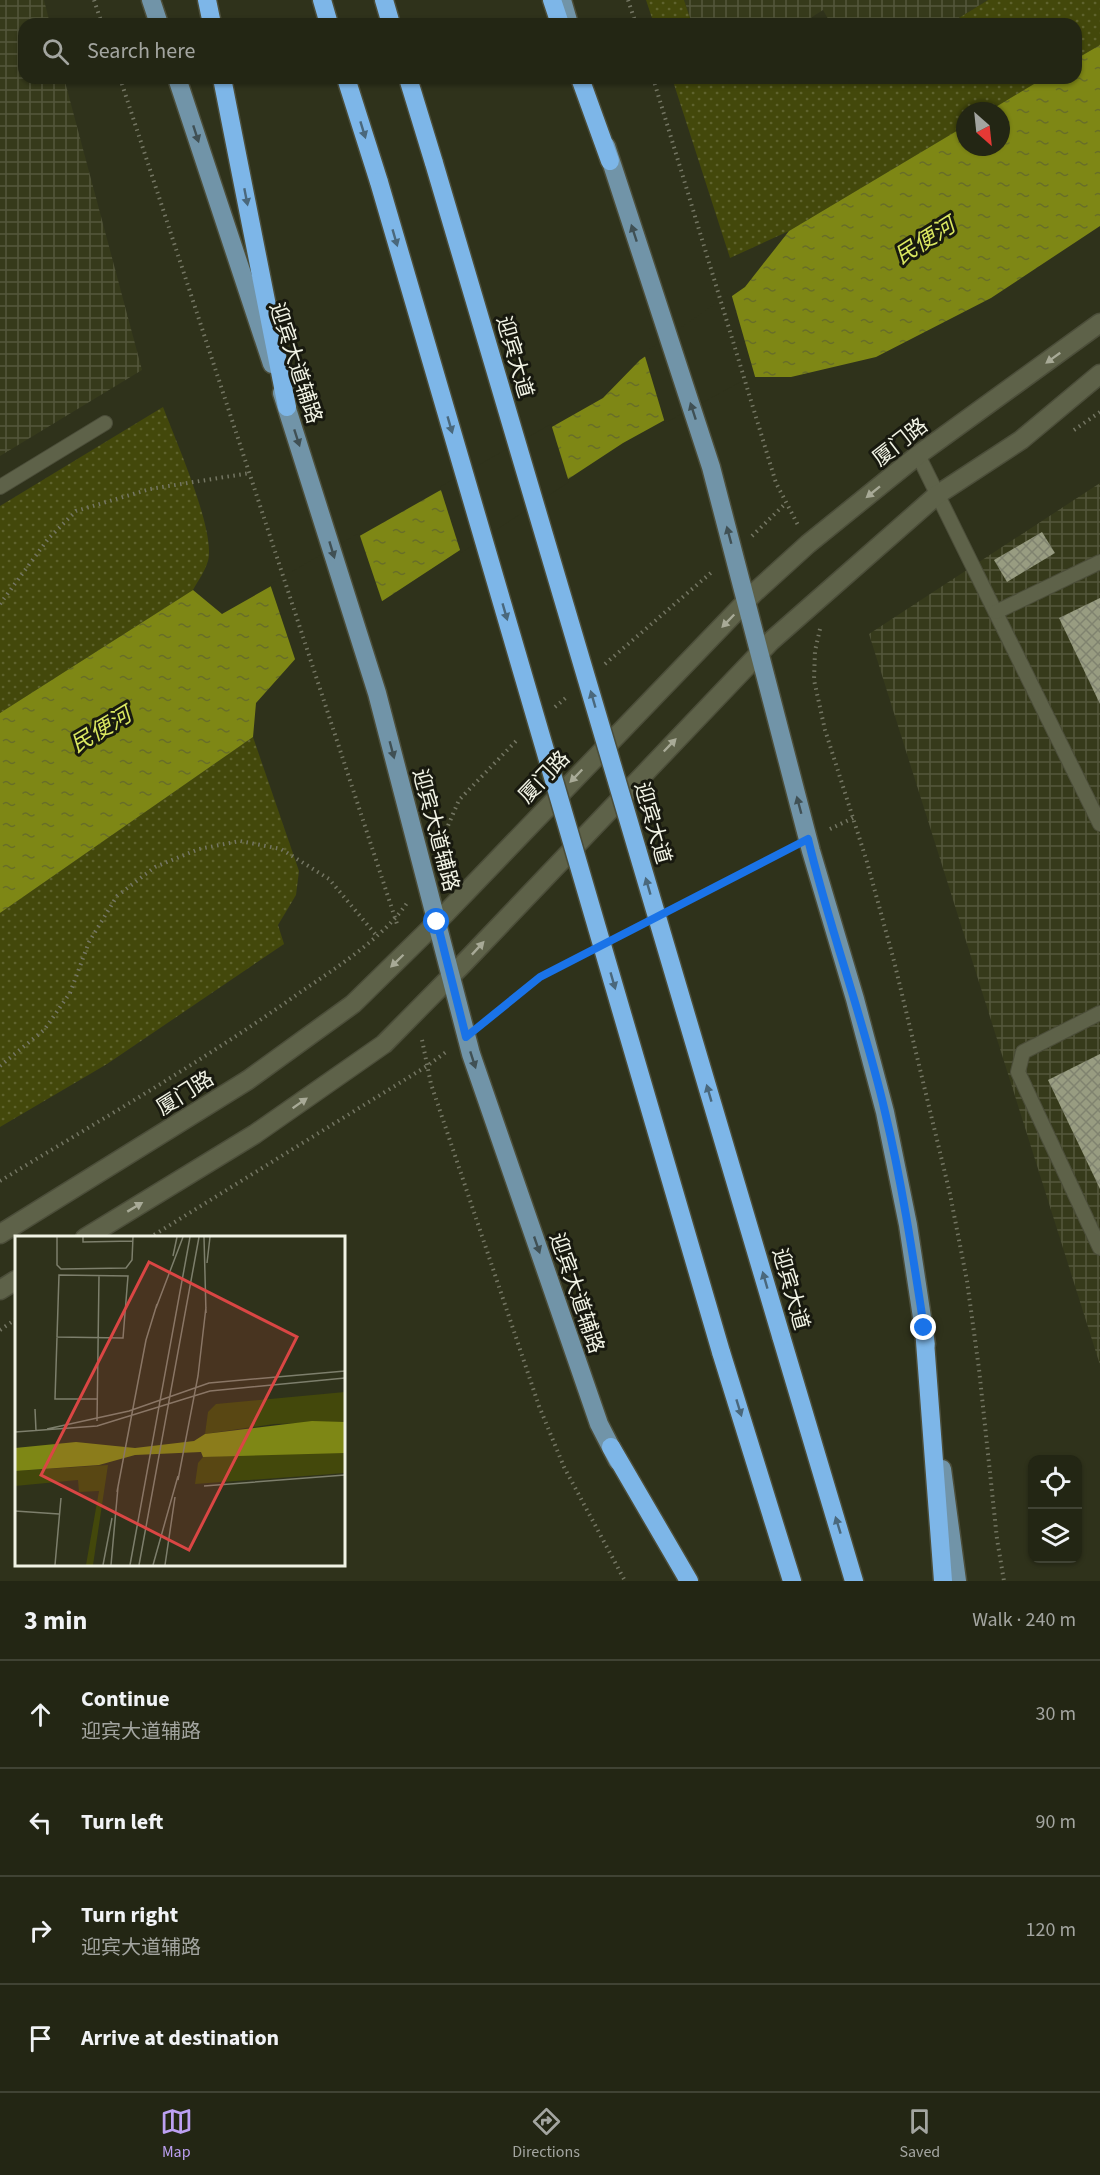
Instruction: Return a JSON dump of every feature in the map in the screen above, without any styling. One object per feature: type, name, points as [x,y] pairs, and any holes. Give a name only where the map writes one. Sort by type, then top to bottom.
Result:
[{"type":"highway","points":[[207,0],[211,18]]},
{"type":"highway","points":[[322,0],[327,18]]},
{"type":"highway","points":[[384,0],[389,18]]},
{"type":"highway","points":[[552,0],[558,18]]},
{"type":"highway","points":[[223,84],[286,407]]},
{"type":"highway","points":[[348,84],[379,182],[722,1352],[792,1581]]},
{"type":"highway","name":"迎宾大道","points":[[410,84],[854,1581]]},
{"type":"highway","points":[[582,84],[610,161]]},
{"type":"highway","points":[[924,1328],[944,1581]]},
{"type":"highway","points":[[611,1447],[689,1581]]},
{"type":"main road","points":[[151,0],[157,18]]},
{"type":"main road","points":[[562,0],[567,18]]},
{"type":"main road","name":"迎宾大道辅路","points":[[179,84],[286,407],[377,693],[466,1037],[599,1424],[680,1581]]},
{"type":"main road","points":[[587,84],[711,467],[808,839],[855,999],[885,1112],[908,1225],[924,1328],[957,1581]]},
{"type":"street","name":"厦门路","points":[[0,1234],[248,1080],[353,1004],[437,922],[747,602],[808,544],[918,454],[1100,323]]},
{"type":"street","points":[[88,1236],[255,1134],[384,1044],[760,653],[937,495],[1021,440],[1100,374]]},
{"type":"street","points":[[0,1290],[15,1281]]},
{"type":"lane","points":[[0,487],[105,423]]},
{"type":"lane","points":[[918,454],[1100,824]]},
{"type":"lane","points":[[996,612],[1100,562]]},
{"type":"lane","points":[[1100,1013],[1023,1052],[1018,1072],[1100,1248]]},
{"type":"path","points":[[94,0],[100,18]]},
{"type":"path","points":[[628,0],[634,18]]},
{"type":"path","points":[[122,84],[396,919],[403,954]]},
{"type":"path","points":[[655,84],[763,439]]},
{"type":"path","points":[[0,604],[48,539],[76,511],[150,489],[250,473]]},
{"type":"path","points":[[821,628],[815,651],[814,681],[825,730],[894,961],[950,1194],[970,1303],[996,1539],[1004,1581]]},
{"type":"path","points":[[674,908],[853,818]]},
{"type":"path","points":[[0,1066],[44,1030],[70,993],[89,942],[117,896],[155,867],[199,849],[240,841],[281,849],[329,879],[376,935]]},
{"type":"path","points":[[0,1181],[236,1038],[341,965],[396,919]]},
{"type":"path","points":[[152,1236],[427,1066],[540,977],[592,951]]},
{"type":"path","points":[[416,1011],[431,1084],[539,1406],[564,1467],[625,1581]]},
{"type":"path","points":[[0,1329],[15,1320]]},
{"type":"shaded area","points":[[0,0],[44,0],[48,18],[18,18],[18,84],[66,84],[142,370],[0,456]]},
{"type":"shaded area","points":[[646,0],[684,0],[690,18],[652,18]]},
{"type":"shaded area","points":[[684,0],[988,0],[959,18],[828,18],[823,10],[810,18],[690,18]]},
{"type":"shaded area","points":[[988,0],[1100,0],[1100,45],[1082,56],[1082,18],[959,18]]},
{"type":"shaded area","points":[[674,84],[1034,84],[1004,102],[956,102],[956,131],[789,231],[730,258]]},
{"type":"shaded area","points":[[163,407],[193,485],[206,529],[209,547],[208,561],[203,572],[193,590],[0,713],[0,506]]},
{"type":"shaded area","points":[[1100,483],[1100,1365],[869,634]]},
{"type":"shaded area","points":[[253,737],[299,871],[296,895],[278,925],[284,944],[107,1064],[0,1127],[0,913]]},
{"type":"water","name":"民便河","points":[[1100,45],[1100,226],[991,298],[876,357],[791,377],[743,377],[623,443],[297,657],[256,703],[253,737],[0,913],[0,713],[193,590],[222,614],[603,398],[640,360],[745,287],[789,231],[956,131],[956,156],[1010,156],[1010,102],[1004,102],[1034,84],[1082,84],[1082,56]]},
{"type":"pier","points":[[731,293],[756,380],[744,380],[665,423],[644,353]]},
{"type":"pier","points":[[551,424],[569,482],[461,553],[440,487]]},
{"type":"pier","points":[[359,533],[383,604],[296,662],[270,584]]},
{"type":"building","points":[[1042,532],[1055,553],[1007,582],[994,560]]},
{"type":"building","points":[[1100,598],[1100,704],[1059,618]]},
{"type":"building","points":[[1100,1054],[1100,1189],[1048,1080]]},
{"type":"route","points":[[437,922],[466,1037],[540,977],[808,839],[855,999],[885,1112],[908,1225],[924,1328]]}]
